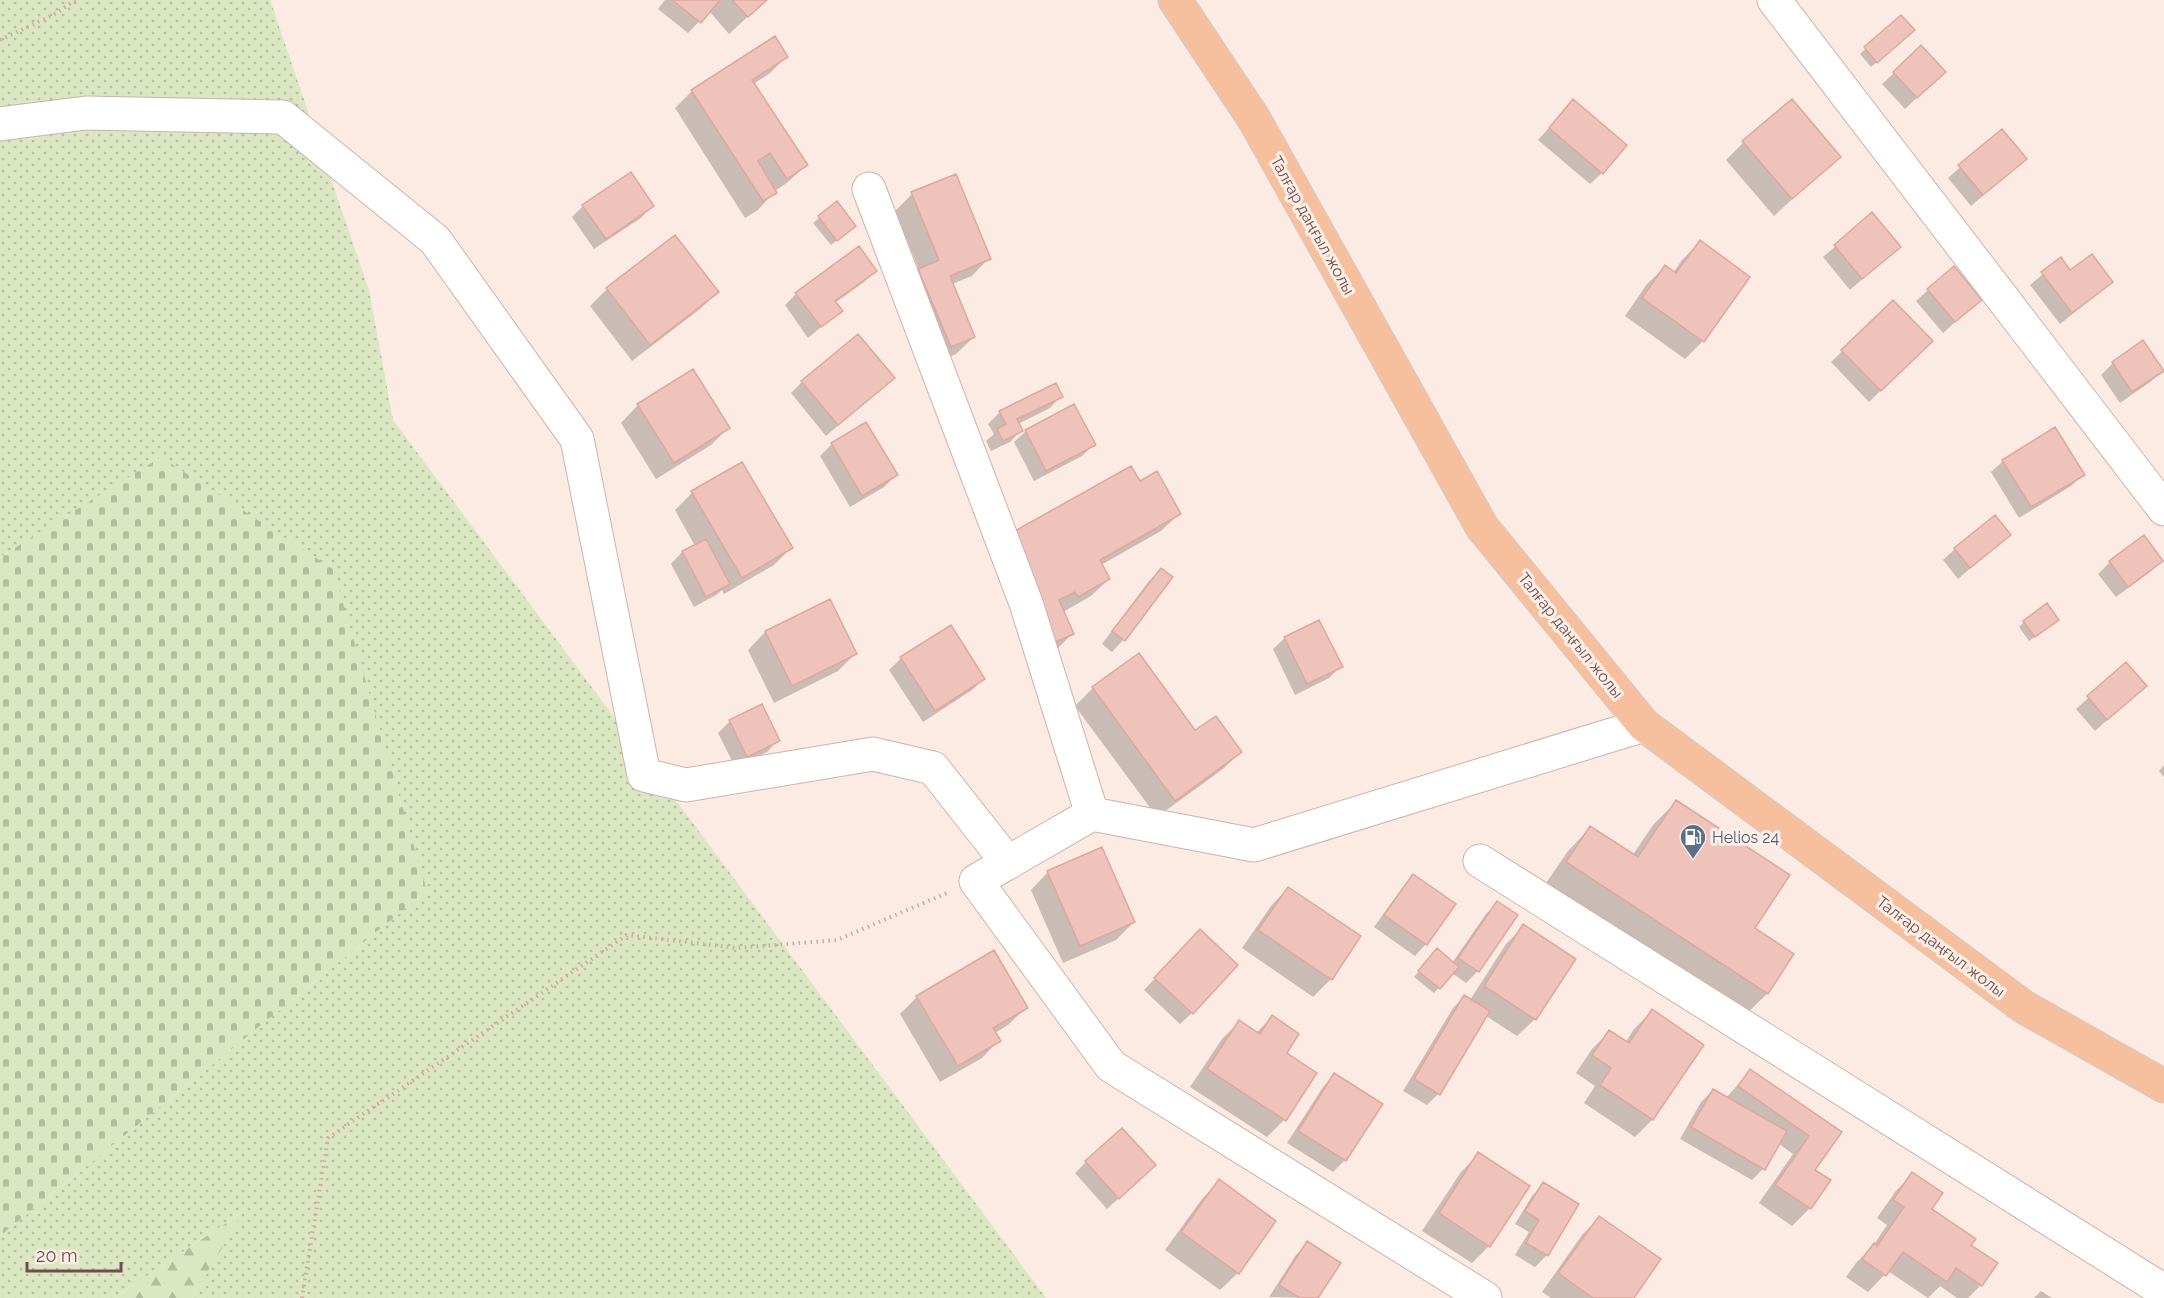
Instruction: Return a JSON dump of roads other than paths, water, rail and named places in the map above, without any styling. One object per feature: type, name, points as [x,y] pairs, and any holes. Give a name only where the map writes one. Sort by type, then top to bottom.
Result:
[{"type":"main road","name":"Талғар даңғыл жолы","points":[[1175,0],[1254,119],[1482,527],[1644,725],[2024,1007],[2164,1086]]},
{"type":"street","points":[[1774,0],[2164,509]]},
{"type":"street","points":[[0,124],[86,113],[283,117],[435,240],[577,439],[644,775],[686,785],[873,754],[933,768],[1008,863]]},
{"type":"street","points":[[869,189],[1026,603],[1092,814]]},
{"type":"street","points":[[1485,1298],[1111,1066],[976,881],[1092,814],[1254,845],[1644,725]]},
{"type":"street","points":[[1480,861],[2164,1291]]},
{"type":"place","name":"Helios 24","points":[[1693,860]]}]
